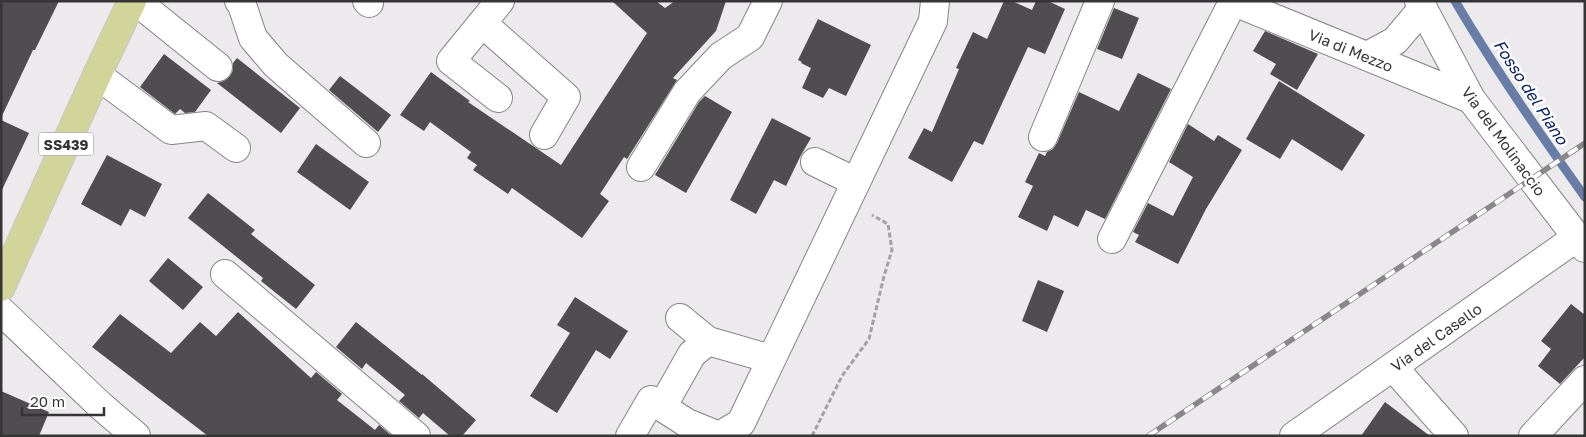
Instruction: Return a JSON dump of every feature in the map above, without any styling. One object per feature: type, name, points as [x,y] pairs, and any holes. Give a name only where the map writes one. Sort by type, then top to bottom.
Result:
[{"type":"main road","name":"SS439","points":[[1,287],[97,74],[134,1]]},
{"type":"street","points":[[134,1],[218,67]]},
{"type":"street","points":[[239,1],[253,38],[276,65],[366,143]]},
{"type":"street","points":[[498,98],[451,61],[500,1]]},
{"type":"street","points":[[641,167],[687,92],[721,56],[750,37],[768,1]]},
{"type":"street","points":[[630,436],[651,400],[687,422],[719,436],[741,423],[933,21],[935,1]]},
{"type":"street","points":[[1043,137],[1100,1]]},
{"type":"street","points":[[1112,239],[1232,2]]},
{"type":"street","name":"Via di Mezzo","points":[[1232,2],[1471,98]]},
{"type":"street","points":[[1367,56],[1396,41],[1421,5]]},
{"type":"street","name":"Via del Molinaccio","points":[[1421,5],[1471,98],[1580,243]]},
{"type":"street","points":[[482,23],[566,97],[544,135]]},
{"type":"street","points":[[97,74],[171,130],[206,126],[236,148]]},
{"type":"street","points":[[815,162],[851,191]]},
{"type":"street","name":"Via del Casello","points":[[1294,436],[1393,367],[1580,243]]},
{"type":"street","points":[[225,274],[416,436]]},
{"type":"street","points":[[1,311],[101,406],[136,436]]},
{"type":"street","points":[[680,318],[708,341],[771,359]]},
{"type":"street","points":[[662,407],[692,354],[708,341]]},
{"type":"street","points":[[1393,367],[1454,436]]},
{"type":"street","points":[[1533,436],[1585,380]]},
{"type":"path","points":[[812,436],[842,376],[869,339],[892,250],[888,224],[851,191]]},
{"type":"building","points":[[1,1],[59,1],[35,50],[33,50],[1,118]]},
{"type":"building","points":[[612,1],[656,1],[665,8],[675,1],[726,1],[716,31],[673,78],[677,80],[627,159],[624,157],[600,194],[609,201],[582,238],[512,188],[508,194],[473,170],[477,165],[467,158],[471,152],[430,122],[424,131],[400,115],[431,72],[470,101],[468,102],[561,165],[647,33]]},
{"type":"building","points":[[1004,1],[1012,1],[1032,10],[1036,1],[1048,1],[1065,9],[1045,54],[1028,47],[983,145],[974,141],[952,182],[908,158],[924,128],[932,132],[959,69],[956,68],[973,32],[987,39]]},
{"type":"building","points":[[1114,8],[1139,18],[1122,59],[1097,49]]},
{"type":"building","points":[[818,19],[871,45],[846,96],[829,88],[823,98],[802,88],[811,68],[798,60]]},
{"type":"building","points":[[1265,31],[1318,54],[1297,90],[1270,74],[1276,64],[1253,51]]},
{"type":"building","points":[[164,54],[211,90],[195,112],[185,113],[180,109],[175,114],[140,87]]},
{"type":"building","points":[[237,58],[300,108],[281,133],[217,83],[224,81],[230,76],[233,70],[233,63]]},
{"type":"building","points":[[1138,73],[1171,89],[1105,219],[1086,210],[1078,227],[1054,215],[1047,231],[1018,217],[1033,186],[1025,182],[1039,153],[1045,156],[1057,143],[1079,92],[1119,111]]},
{"type":"building","points":[[340,76],[391,115],[378,132],[329,90]]},
{"type":"building","points":[[1279,81],[1365,135],[1342,171],[1292,139],[1280,159],[1246,139]]},
{"type":"building","points":[[705,96],[732,112],[686,193],[655,175],[699,102]]},
{"type":"building","points":[[772,118],[811,138],[786,186],[774,180],[756,214],[730,200]]},
{"type":"building","points":[[1,120],[29,133],[1,192]]},
{"type":"building","points":[[1188,124],[1214,141],[1218,135],[1242,150],[1206,209],[1178,264],[1135,242],[1139,235],[1133,232],[1148,203],[1173,216],[1193,177],[1169,162]]},
{"type":"building","points":[[316,144],[369,182],[350,210],[297,172]]},
{"type":"building","points":[[107,155],[162,184],[145,217],[130,209],[121,226],[81,204]]},
{"type":"building","points":[[208,193],[255,230],[251,234],[315,285],[296,309],[261,281],[263,278],[188,218]]},
{"type":"building","points":[[168,258],[203,287],[183,310],[149,281]]},
{"type":"building","points":[[1038,280],[1064,291],[1047,332],[1022,321]]},
{"type":"building","points":[[575,297],[628,331],[610,359],[596,350],[557,413],[530,396],[570,333],[557,325]]},
{"type":"building","points":[[1571,304],[1585,315],[1585,357],[1560,384],[1538,366],[1551,349],[1541,341]]},
{"type":"building","points":[[238,312],[311,378],[316,372],[342,394],[337,400],[375,430],[379,425],[392,436],[208,436],[92,347],[120,314],[171,353],[200,322],[216,336]]},
{"type":"building","points":[[356,322],[476,420],[462,436],[450,436],[423,413],[419,418],[399,401],[405,395],[366,363],[362,369],[336,347]]},
{"type":"building","points":[[1,391],[49,412],[39,436],[1,436]]},
{"type":"building","points":[[1385,402],[1430,436],[1361,436]]},
{"type":"waterway","name":"Fosso del Piano","points":[[1455,1],[1518,100],[1585,197]]},
{"type":"railway","points":[[1148,436],[1585,143]]}]
